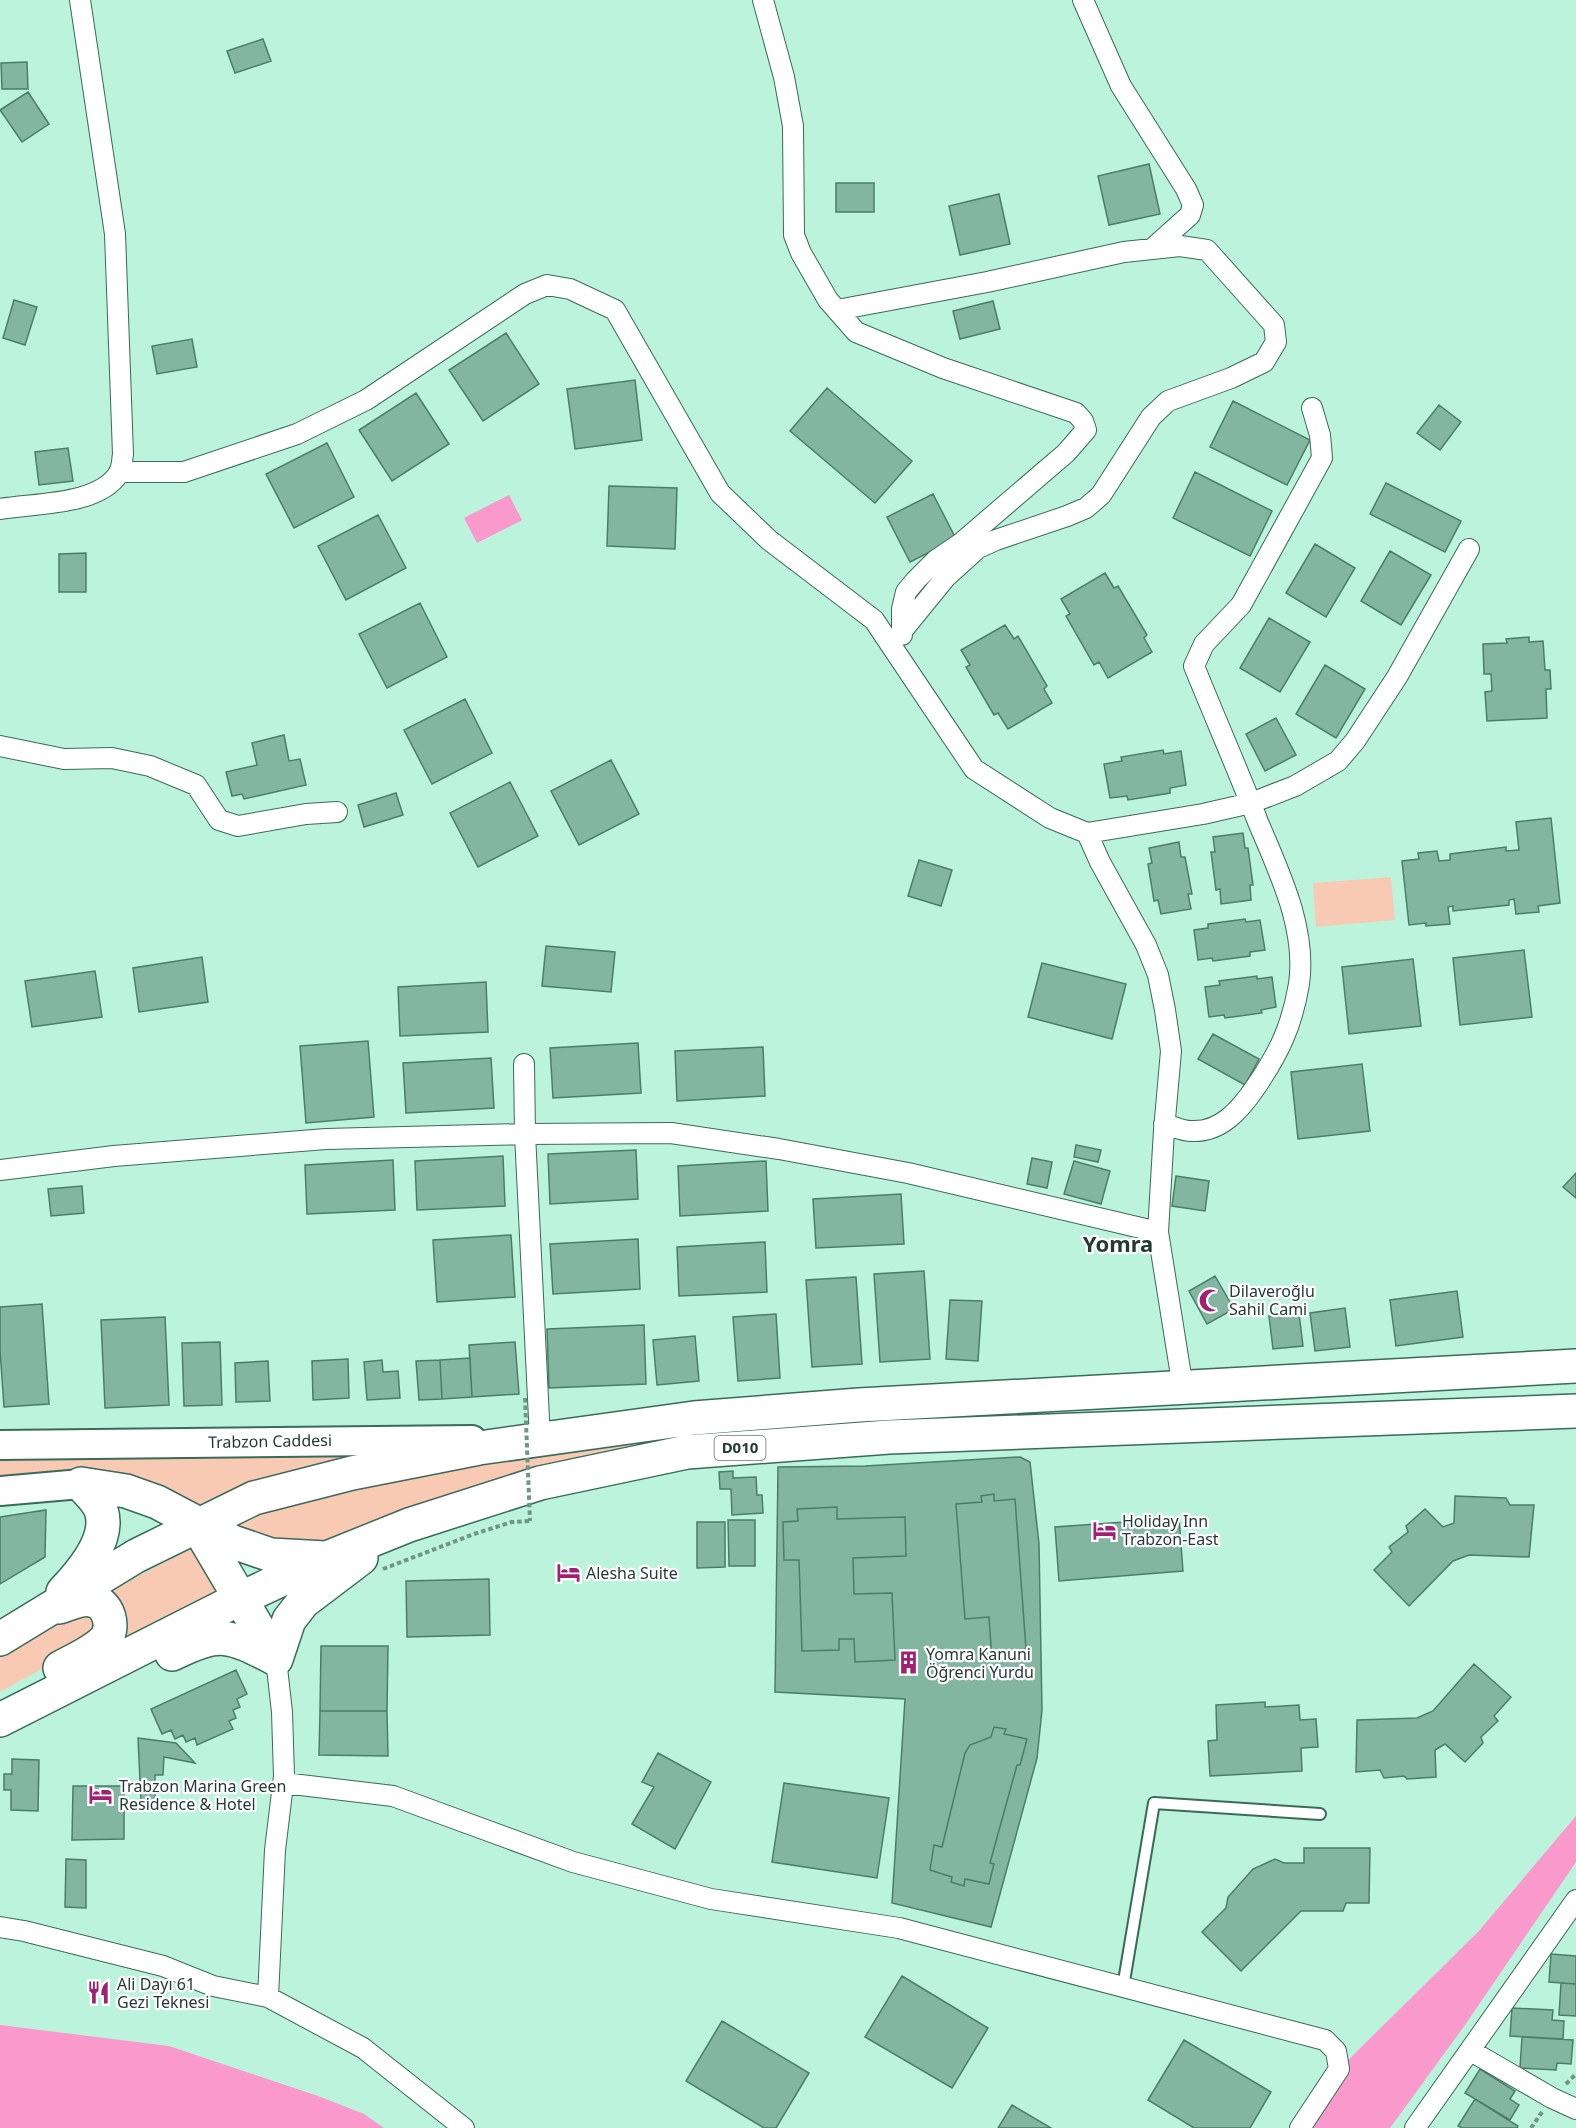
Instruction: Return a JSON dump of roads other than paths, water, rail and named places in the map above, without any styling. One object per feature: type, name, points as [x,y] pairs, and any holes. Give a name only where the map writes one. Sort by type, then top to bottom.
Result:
[{"type":"highway","name":"D010","points":[[0,1639],[130,1559],[254,1498],[341,1475],[411,1461],[540,1439],[694,1418],[859,1406],[1576,1366]]},
{"type":"highway","name":"D010","points":[[0,1720],[327,1558],[408,1525],[540,1483],[687,1452],[889,1437],[1576,1411]]},
{"type":"highway","points":[[81,1484],[126,1491],[178,1513],[233,1542],[271,1555],[327,1558]]},
{"type":"highway","points":[[43,1612],[79,1575],[96,1546],[102,1528],[100,1509],[81,1484]]},
{"type":"highway","points":[[197,1525],[276,1659]]},
{"type":"highway","points":[[276,1659],[289,1620],[303,1602],[408,1525]]},
{"type":"highway","points":[[0,1701],[93,1649],[105,1640],[110,1632],[111,1624],[107,1614],[96,1600],[78,1601],[43,1612]]},
{"type":"highway","points":[[0,1734],[209,1639],[224,1637],[239,1640],[276,1659]]},
{"type":"main road","name":"Trabzon Caddesi","points":[[0,1445],[540,1439]]},
{"type":"main road","points":[[0,1491],[81,1484]]},
{"type":"main road","points":[[0,1633],[43,1612]]},
{"type":"street","points":[[0,509],[57,503],[105,487],[120,472],[123,454],[115,234],[80,0]]},
{"type":"street","points":[[763,0],[784,77],[793,126],[794,235],[801,253],[828,300],[856,332],[943,368],[1076,413],[1083,421],[1086,430],[1066,453],[961,543],[936,560],[906,592],[902,609],[899,658]]},
{"type":"street","points":[[1083,0],[1121,86],[1186,189],[1193,205],[1190,214],[1152,249]]},
{"type":"street","points":[[837,310],[987,282],[1124,252],[1180,246],[1207,250],[1274,325],[1276,342],[1264,362],[1231,378],[1168,401],[1151,417],[1101,495],[1086,508],[978,548],[946,577],[902,631]]},
{"type":"street","points":[[120,472],[184,472],[297,434],[366,400],[525,294],[547,285],[570,289],[615,310],[720,493],[769,540],[874,620],[974,769],[1050,818],[1087,833],[1203,814],[1251,803],[1295,786],[1338,761],[1355,741],[1397,677],[1468,549]]},
{"type":"street","points":[[1164,1124],[1189,1131],[1208,1131],[1228,1120],[1248,1099],[1276,1057],[1289,1028],[1299,983],[1297,927],[1278,871],[1194,666],[1203,644],[1241,605],[1322,459],[1320,435],[1312,408]]},
{"type":"street","points":[[0,746],[64,759],[112,758],[150,766],[196,784],[219,820],[238,826],[306,814],[338,812]]},
{"type":"street","points":[[1087,833],[1100,862],[1146,945],[1158,975],[1166,1010],[1171,1051],[1158,1232],[1183,1388]]},
{"type":"street","points":[[524,1064],[525,1134],[540,1439]]},
{"type":"street","points":[[0,1170],[114,1156],[326,1139],[671,1133],[778,1149],[908,1173],[1158,1232]]},
{"type":"street","points":[[268,1997],[275,1850],[284,1783],[282,1712],[276,1659]]},
{"type":"street","points":[[284,1783],[393,1796],[573,1862],[699,1896],[898,1928],[1325,2040],[1336,2051],[1339,2069],[1300,2128]]},
{"type":"street","points":[[1415,2128],[1576,1900]]},
{"type":"street","points":[[0,1927],[163,1966],[213,1986],[268,1997],[363,2048],[464,2128]]},
{"type":"street","points":[[1471,2051],[1552,2098],[1576,2109]]},
{"type":"lane","points":[[1123,1987],[1154,1803],[1320,1814]]},
{"type":"place","name":"Dilaveroğlu Sahil Cami","points":[[1211,1300]]},
{"type":"place","name":"Holiday Inn Trabzon-East","points":[[1104,1530]]},
{"type":"place","name":"Alesha Suite","points":[[568,1573]]},
{"type":"place","name":"Yomra Kanuni Öğrenci Yurdu","points":[[908,1663]]},
{"type":"place","name":"Trabzon Marina Green Residence & Hotel","points":[[101,1795]]},
{"type":"place","name":"Ali Dayı 61 Gezi Teknesi","points":[[99,1993]]},
{"type":"district","name":"Yomra","points":[[1118,1244]]}]
